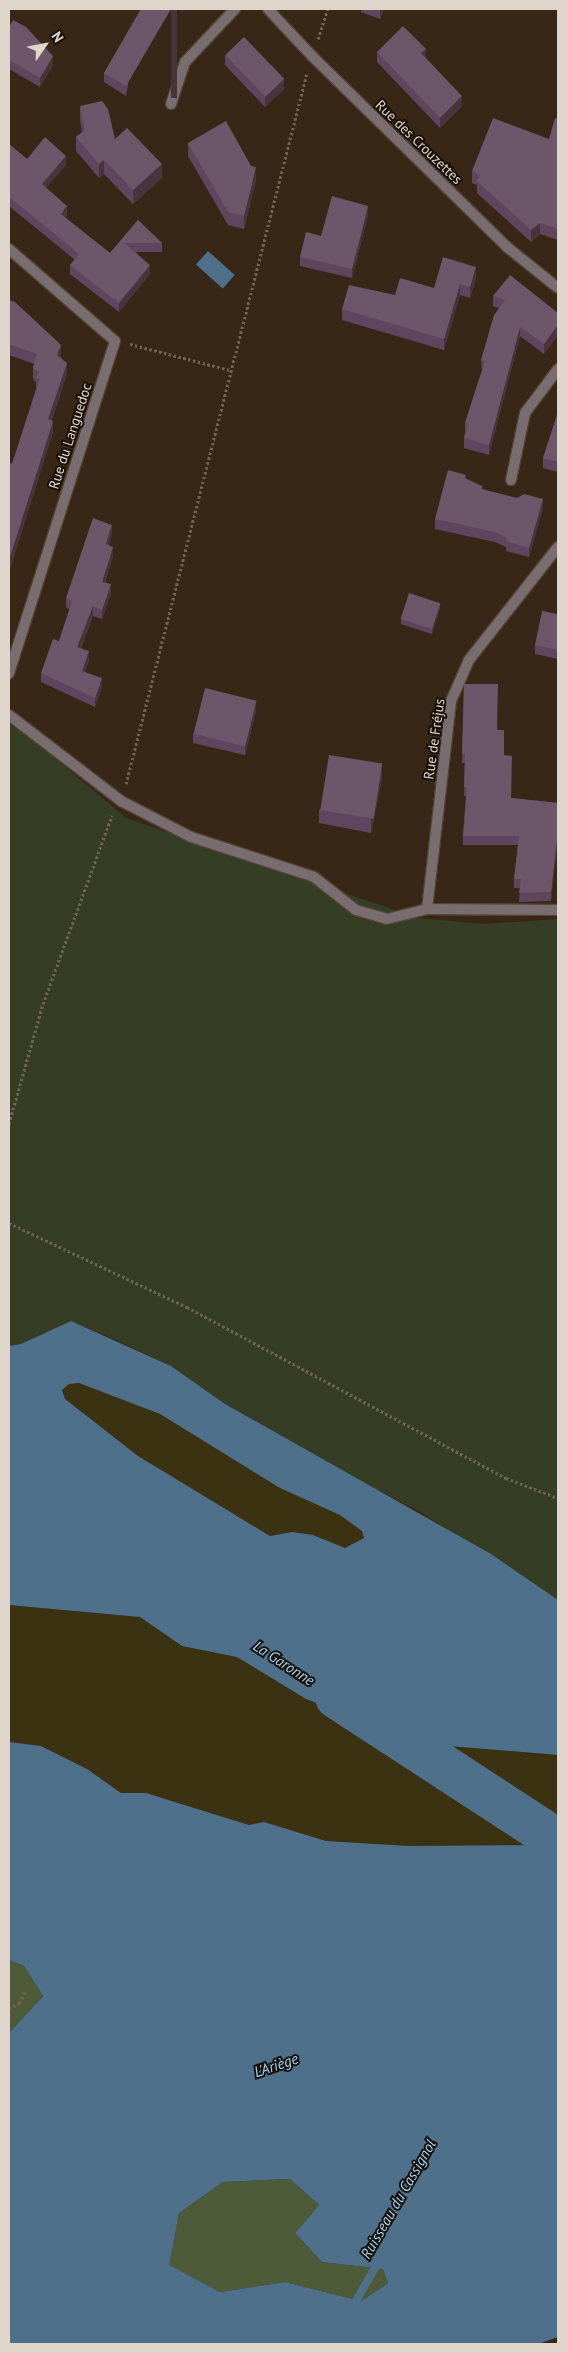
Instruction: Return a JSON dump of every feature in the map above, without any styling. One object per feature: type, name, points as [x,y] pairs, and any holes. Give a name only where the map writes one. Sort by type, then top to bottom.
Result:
[{"type":"street","points":[[171,104],[185,62],[235,9]]},
{"type":"street","name":"Rue des Crouzettes","points":[[268,9],[312,56],[507,246],[558,288]]},
{"type":"street","points":[[9,249],[115,340]]},
{"type":"street","name":"Rue du Languedoc","points":[[9,673],[115,340]]},
{"type":"street","points":[[511,480],[525,413],[558,369]]},
{"type":"street","name":"Rue de Fréjus","points":[[427,909],[451,701],[469,660],[558,547]]},
{"type":"street","points":[[9,715],[121,801],[191,837],[314,877],[356,910],[387,919],[427,909],[558,910]]},
{"type":"path","points":[[9,1124],[43,1004],[108,821],[121,801],[312,56],[328,9]]},
{"type":"path","points":[[115,340],[230,370]]},
{"type":"path","points":[[9,1223],[187,1307],[506,1478],[558,1498]]},
{"type":"path","points":[[9,2009],[19,2003],[26,1991]]},
{"type":"green space","points":[[9,724],[37,743],[126,818],[418,918],[484,924],[558,919],[558,1600],[419,1511],[358,1481],[225,1404],[171,1366],[123,1343],[71,1321],[21,1344],[9,1346]]},
{"type":"green space","points":[[9,1960],[24,1966],[43,1996],[9,2033]]},
{"type":"green space","points":[[290,2179],[319,2205],[295,2233],[322,2262],[383,2269],[388,2283],[361,2301],[285,2282],[220,2292],[168,2265],[179,2213],[223,2182]]},
{"type":"sand","points":[[79,1383],[160,1414],[280,1488],[340,1515],[362,1531],[364,1538],[345,1548],[313,1535],[292,1532],[270,1536],[138,1456],[65,1399],[62,1390],[69,1384]]},
{"type":"sand","points":[[9,1605],[140,1617],[182,1646],[237,1657],[306,1699],[529,1754],[558,1755],[558,1845],[409,1846],[326,1841],[264,1822],[250,1825],[146,1793],[121,1793],[87,1769],[41,1746],[9,1742]]},
{"type":"water","points":[[208,251],[235,275],[223,288],[196,264]]},
{"type":"water","points":[[71,1321],[171,1366],[225,1404],[491,1554],[558,1600],[558,1755],[425,1744],[306,1699],[237,1657],[182,1646],[140,1617],[9,1605],[9,1346],[21,1344]],"holes":[[[79,1383],[160,1414],[280,1488],[340,1515],[362,1531],[364,1538],[345,1548],[313,1535],[292,1532],[270,1536],[138,1456],[65,1399],[62,1390],[69,1384]]]},
{"type":"water","name":"L'Ariège","points":[[9,1742],[41,1746],[87,1769],[121,1793],[146,1793],[249,1825],[264,1822],[326,1841],[409,1846],[558,1845],[558,2337],[538,2344],[9,2344],[9,2033],[43,1996],[24,1966],[9,1960]],"holes":[[[290,2179],[319,2205],[295,2233],[322,2262],[383,2269],[388,2283],[361,2301],[285,2282],[220,2292],[169,2265],[179,2213],[223,2182]]]},
{"type":"building","points":[[141,9],[171,9],[126,86],[104,73]]},
{"type":"building","points":[[13,20],[26,27],[53,56],[40,78],[9,60],[9,28]]},
{"type":"building","points":[[403,26],[426,49],[421,53],[462,96],[440,118],[377,52]]},
{"type":"building","points":[[244,37],[284,79],[266,97],[225,55]]},
{"type":"building","points":[[102,101],[108,109],[115,139],[127,128],[162,164],[133,190],[104,160],[99,164],[76,137],[85,130],[80,106]]},
{"type":"building","points":[[493,118],[549,139],[555,118],[558,119],[558,229],[540,223],[531,230],[477,181],[480,175],[472,171]]},
{"type":"building","points":[[226,121],[251,166],[256,167],[244,216],[228,212],[188,143]]},
{"type":"building","points":[[45,137],[66,156],[42,184],[67,206],[61,214],[110,253],[138,220],[162,243],[124,243],[150,265],[119,303],[70,265],[79,254],[9,197],[9,144],[27,159]]},
{"type":"building","points":[[332,196],[368,206],[352,269],[300,257],[306,232],[321,236]]},
{"type":"building","points":[[443,257],[476,267],[470,287],[460,284],[444,339],[342,309],[349,285],[395,295],[400,278],[434,288]]},
{"type":"building","points":[[510,275],[558,313],[558,325],[544,344],[520,327],[489,445],[464,438],[468,424],[465,423],[485,361],[481,360],[494,315],[505,300],[493,296]]},
{"type":"building","points":[[9,300],[15,302],[61,345],[57,355],[67,363],[48,419],[53,421],[9,560],[9,463],[12,464],[40,379],[36,378],[39,372],[33,368],[37,354],[9,344]]},
{"type":"building","points":[[558,412],[558,462],[543,458]]},
{"type":"building","points":[[448,470],[466,475],[465,478],[482,486],[482,489],[517,498],[524,494],[543,499],[529,548],[506,541],[507,538],[495,532],[435,519]]},
{"type":"building","points":[[93,518],[112,525],[106,544],[113,547],[102,582],[111,584],[102,610],[93,606],[77,647],[89,651],[82,671],[102,678],[95,698],[41,673],[53,639],[59,641],[72,601],[66,598]]},
{"type":"building","points":[[409,593],[440,603],[432,629],[401,619]]},
{"type":"building","points":[[542,611],[558,614],[558,650],[535,645]]},
{"type":"building","points":[[464,684],[498,684],[497,730],[504,730],[504,755],[512,756],[511,798],[558,803],[558,833],[551,892],[519,893],[521,879],[514,879],[519,836],[463,836],[467,787],[464,787],[465,754],[462,754]]},
{"type":"building","points":[[205,688],[256,701],[245,746],[194,734]]},
{"type":"building","points":[[329,755],[382,763],[374,819],[320,810]]},
{"type":"waterway","name":"La Garonne","points":[[337,1697],[558,1841]]},
{"type":"waterway","name":"Ruisseau du Cassignol","points":[[352,2308],[380,2259]]}]
